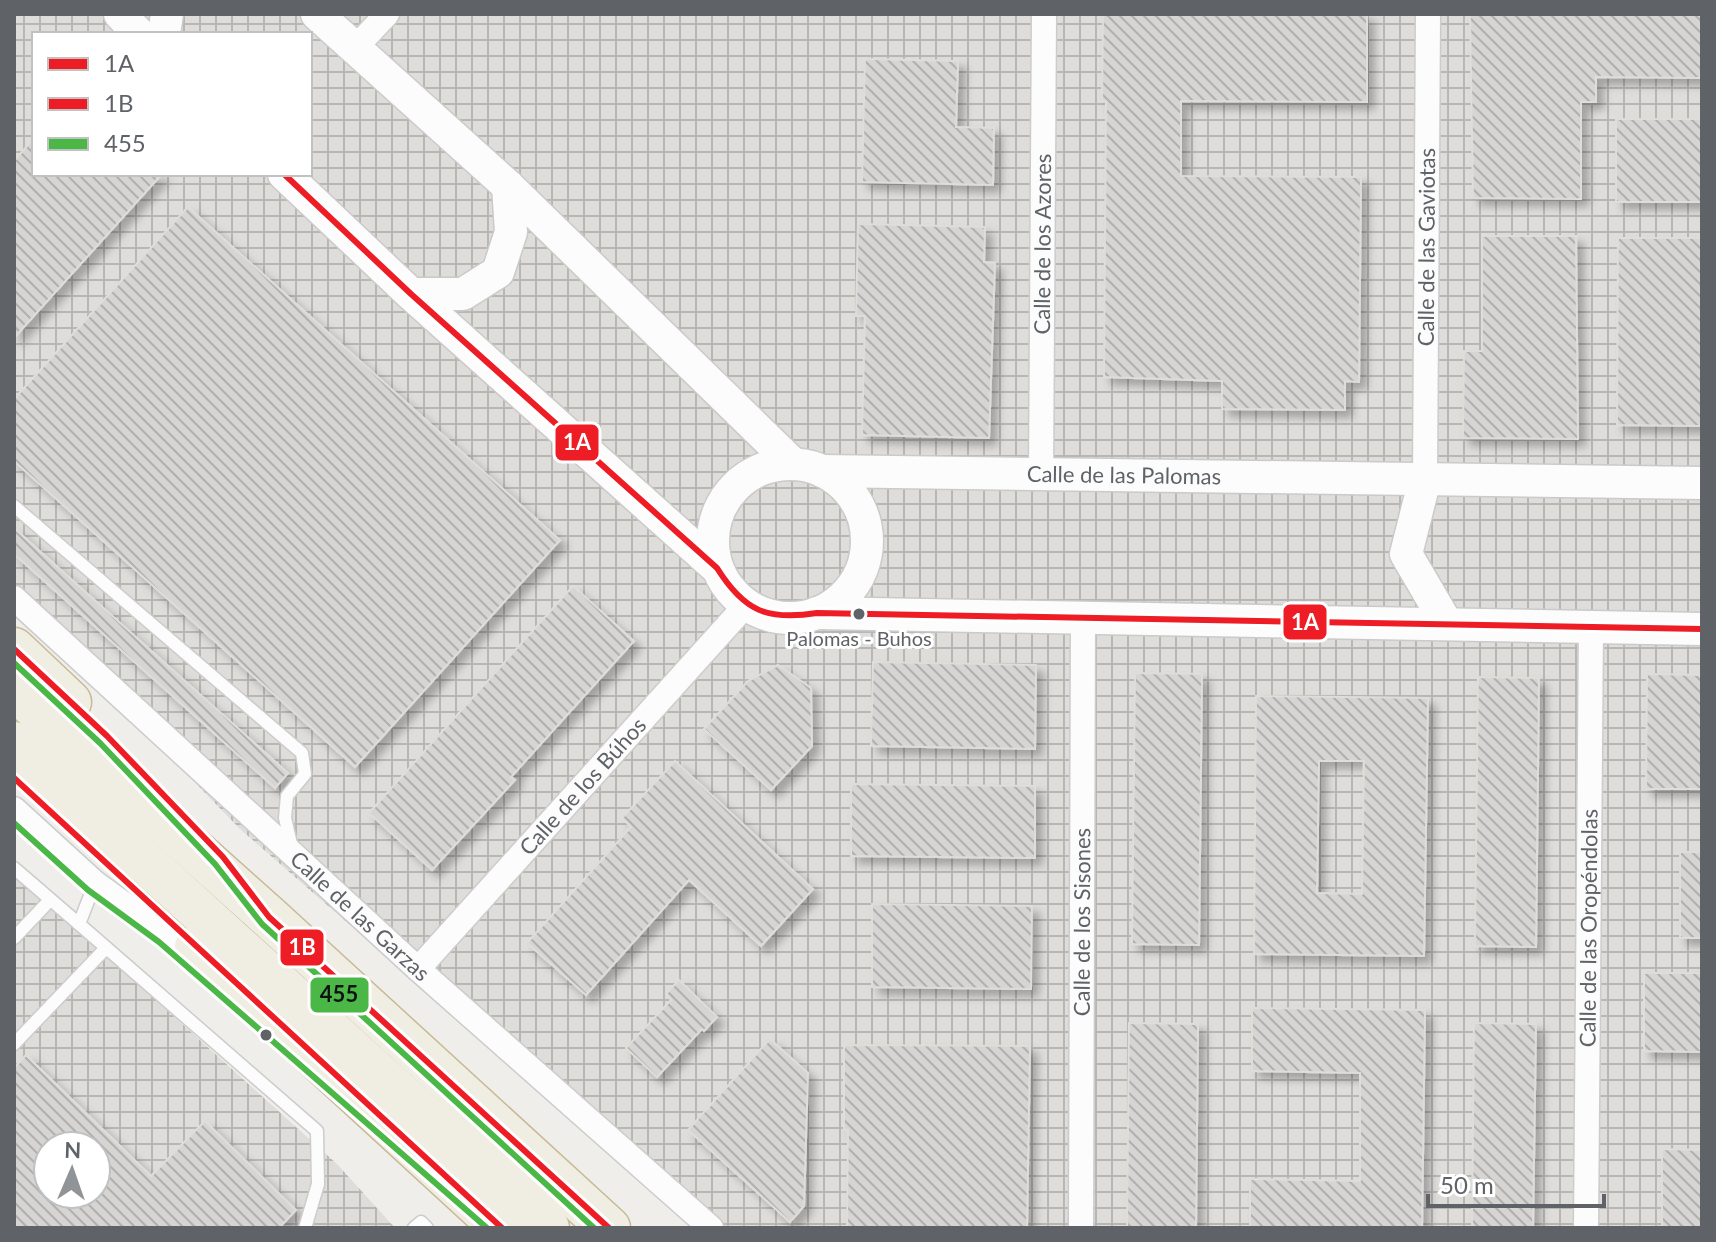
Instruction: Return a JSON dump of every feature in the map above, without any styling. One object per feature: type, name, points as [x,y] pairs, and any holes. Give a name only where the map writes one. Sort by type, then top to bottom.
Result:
[{"type":"highway","points":[[14,649],[107,736],[223,857],[269,917]]},
{"type":"highway","points":[[14,689],[609,1228]]},
{"type":"highway","points":[[14,743],[548,1228]]},
{"type":"highway","points":[[14,778],[502,1228]]},
{"type":"street","points":[[120,14],[137,32]]},
{"type":"street","points":[[317,14],[508,186],[808,467],[844,485],[859,506],[867,531],[866,557],[857,581],[840,600],[817,613]]},
{"type":"street","points":[[355,48],[387,14]]},
{"type":"street","name":"Calle de los Azores","points":[[1041,474],[1044,14]]},
{"type":"street","name":"Calle de las Gaviotas","points":[[1425,479],[1428,14]]},
{"type":"street","points":[[286,176],[411,294],[717,568],[729,589],[746,605],[769,615],[793,618],[817,613],[1702,629]]},
{"type":"street","points":[[411,294],[463,294],[498,272],[511,232],[508,186]]},
{"type":"street","points":[[717,568],[713,543],[716,518],[727,496],[745,478],[768,467],[808,467]]},
{"type":"street","name":"Calle de las Palomas","points":[[808,467],[1041,474],[1702,483]]},
{"type":"street","points":[[1425,479],[1406,554],[1447,624]]},
{"type":"street","name":"Calle de las Garzas","points":[[14,598],[418,969],[711,1228]]},
{"type":"street","name":"Calle de los Búhos","points":[[418,969],[746,605]]},
{"type":"street","name":"Calle de los Sisones","points":[[1081,1228],[1083,617]]},
{"type":"street","name":"Calle de las Oropéndolas","points":[[1586,1228],[1591,627]]},
{"type":"street","points":[[14,809],[95,883],[165,934],[388,1126]]},
{"type":"lane","points":[[14,506],[302,753],[305,774],[287,796],[285,818],[294,855]]},
{"type":"lane","points":[[14,868],[317,1131],[318,1184],[305,1228]]},
{"type":"lane","points":[[79,924],[95,883]]},
{"type":"lane","points":[[14,938],[50,900]]},
{"type":"lane","points":[[14,1044],[106,948]]},
{"type":"lane","points":[[414,1228],[421,1222],[427,1228]]},
{"type":"shaded area","points":[[14,14],[1702,14],[1702,1228],[697,1228],[240,829],[14,596]]},
{"type":"shaded area","points":[[14,872],[337,1164],[395,1228],[14,1228]]},
{"type":"building","points":[[1103,14],[1367,14],[1367,102],[1181,101],[1181,176],[1361,177],[1359,382],[1345,381],[1345,410],[1222,409],[1222,381],[1104,377],[1106,101],[1102,101]]},
{"type":"building","points":[[1470,14],[1702,14],[1702,78],[1596,77],[1596,102],[1581,102],[1581,199],[1473,198]]},
{"type":"building","points":[[865,59],[958,61],[956,127],[994,128],[993,185],[862,182]]},
{"type":"building","points":[[1616,119],[1702,119],[1702,202],[1616,202]]},
{"type":"building","points":[[32,140],[32,176],[160,176],[14,338],[14,161]]},
{"type":"building","points":[[188,207],[560,540],[355,767],[14,461],[14,399]]},
{"type":"building","points":[[858,224],[985,227],[984,262],[995,263],[989,438],[862,435],[865,316],[856,316]]},
{"type":"building","points":[[1482,236],[1576,236],[1578,439],[1463,438],[1464,351],[1482,351]]},
{"type":"building","points":[[1618,238],[1702,238],[1702,426],[1617,425]]},
{"type":"building","points":[[14,528],[288,773],[275,788],[14,554]]},
{"type":"building","points":[[573,586],[634,641],[511,777],[515,780],[432,870],[369,813]]},
{"type":"building","points":[[873,662],[1036,665],[1035,749],[871,746]]},
{"type":"building","points":[[778,665],[811,688],[812,746],[771,790],[704,729],[748,681]]},
{"type":"building","points":[[1135,673],[1202,674],[1199,945],[1132,944]]},
{"type":"building","points":[[1647,674],[1702,675],[1702,789],[1646,789]]},
{"type":"building","points":[[1478,677],[1539,678],[1536,947],[1475,946]]},
{"type":"building","points":[[1256,696],[1428,698],[1424,956],[1254,954]],"holes":[[[1319,761],[1364,761],[1362,894],[1317,893]]]},
{"type":"building","points":[[675,761],[813,889],[761,946],[689,880],[586,995],[527,943],[631,827],[622,818]]},
{"type":"building","points":[[851,784],[1035,786],[1035,858],[851,856]]},
{"type":"building","points":[[1680,852],[1702,852],[1702,938],[1680,938]]},
{"type":"building","points":[[872,904],[1032,906],[1031,989],[872,987]]},
{"type":"building","points":[[1644,973],[1702,973],[1702,1052],[1644,1051]]},
{"type":"building","points":[[679,980],[717,1017],[657,1077],[626,1048],[671,1000],[666,994]]},
{"type":"building","points":[[1252,1008],[1425,1010],[1422,1228],[1250,1228],[1250,1179],[1360,1181],[1360,1073],[1252,1071]]},
{"type":"building","points":[[1129,1023],[1198,1024],[1196,1228],[1127,1228]]},
{"type":"building","points":[[1474,1023],[1536,1024],[1533,1228],[1472,1228]]},
{"type":"building","points":[[770,1039],[808,1073],[804,1206],[790,1222],[688,1130]]},
{"type":"building","points":[[844,1045],[1030,1046],[1027,1228],[847,1228],[848,1130],[844,1130]]},
{"type":"building","points":[[26,1055],[103,1130],[32,1130],[32,1210],[112,1210],[112,1138],[151,1176],[205,1121],[296,1210],[279,1228],[14,1228],[14,1068]]},
{"type":"building","points":[[1662,1149],[1702,1150],[1702,1228],[1662,1228]]},
{"type":"transit line","name":"1A","points":[[286,176],[411,294],[717,568],[737,594],[758,610],[784,615],[817,613],[1702,629]]},
{"type":"transit line","name":"1B","points":[[14,649],[107,736],[223,857],[269,917],[609,1228]]},
{"type":"transit line","name":"455","points":[[14,663],[100,743],[215,864],[262,924],[594,1228]]},
{"type":"transit line","name":"1B","points":[[14,778],[502,1228]]},
{"type":"transit line","name":"455","points":[[14,823],[88,890],[159,942],[487,1228]]},
{"type":"place","name":"Palomas - Buhos","points":[[859,614]]}]
